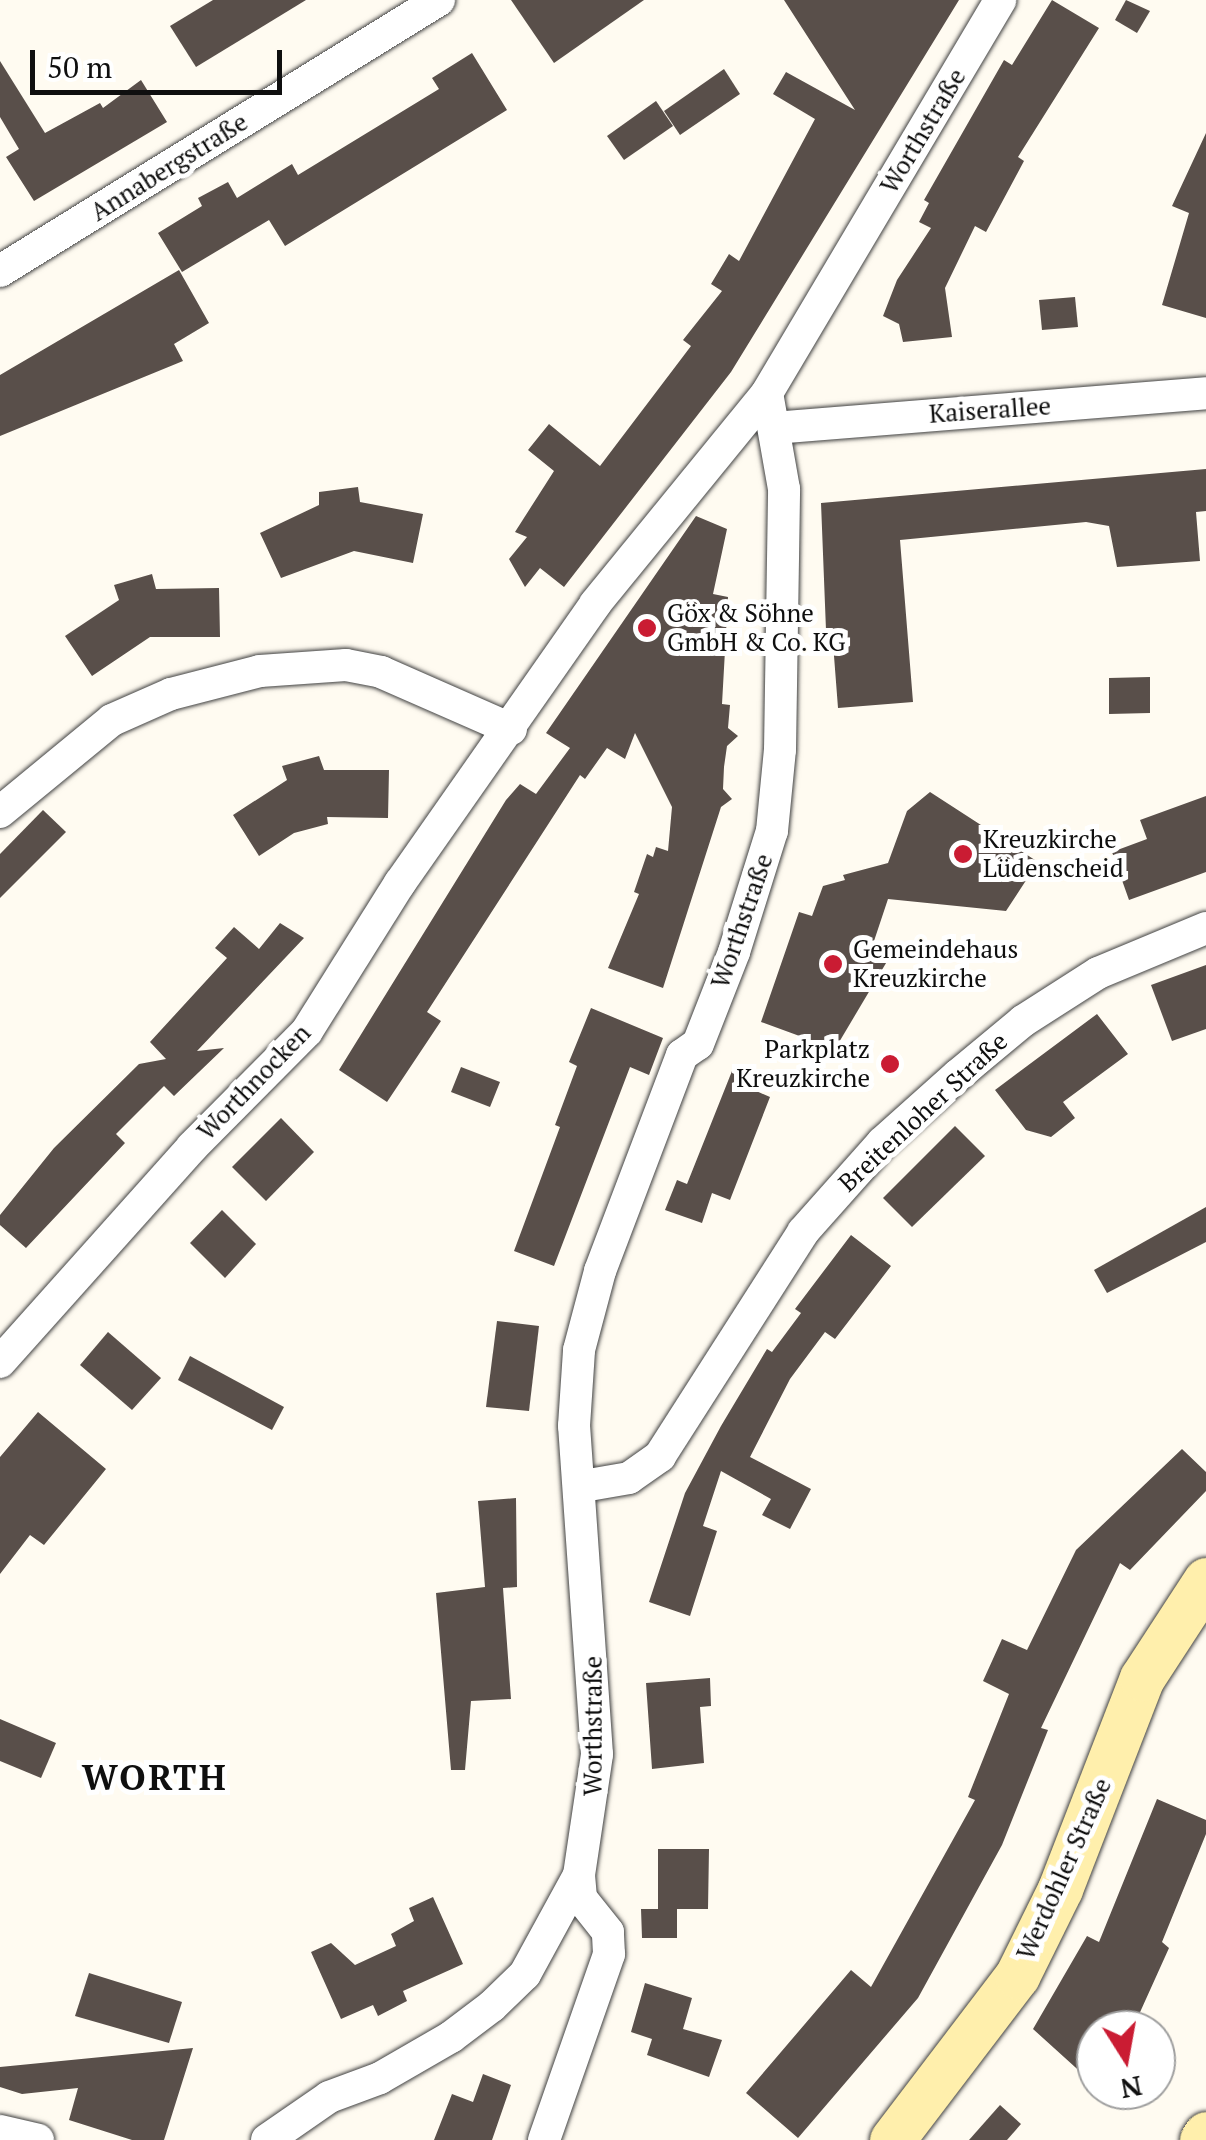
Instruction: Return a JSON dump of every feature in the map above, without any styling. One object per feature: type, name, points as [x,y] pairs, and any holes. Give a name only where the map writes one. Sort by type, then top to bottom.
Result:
[{"type":"street","name":"Annabergstraße","points":[[0,271],[439,0]]},
{"type":"street","name":"Worthstraße","points":[[267,2140],[329,2097],[380,2078],[452,2038],[492,2006],[524,1974],[578,1876],[597,1754],[583,1486],[574,1426],[579,1350],[600,1270],[682,1055],[698,1044],[734,952],[772,831],[780,750],[784,489],[767,394],[1000,0]]},
{"type":"street","name":"Kaiserallee","points":[[774,428],[1206,392]]},
{"type":"street","name":"Worthnocken","points":[[0,1362],[180,1160],[307,1031],[400,884],[594,604],[767,394]]},
{"type":"street","points":[[0,812],[112,720],[171,694],[260,670],[346,665],[381,672],[511,729]]},
{"type":"street","name":"Breitenloher Straße","points":[[583,1486],[629,1478],[660,1456],[803,1232],[882,1144],[958,1075],[1023,1021],[1098,973],[1206,928]]},
{"type":"street","name":"Werdohler Straße","points":[[892,2140],[1017,1976],[1065,1876],[1142,1678],[1206,1580]]},
{"type":"street","points":[[544,2140],[609,1954],[608,1932],[582,1898],[578,1876]]},
{"type":"street","points":[[0,2131],[38,2140]]},
{"type":"building","points":[[213,0],[306,0],[196,67],[170,26]]},
{"type":"building","points":[[511,0],[644,0],[554,63]]},
{"type":"building","points":[[784,0],[959,0],[731,372],[564,587],[540,568],[525,587],[509,559],[527,537],[515,532],[554,471],[528,450],[549,424],[600,466],[691,346],[683,340],[722,291],[711,284],[729,254],[739,261],[815,119],[773,94],[786,72],[855,110]]},
{"type":"building","points":[[1052,0],[1099,28],[1018,157],[1024,161],[986,232],[975,226],[945,288],[952,337],[903,342],[899,324],[883,316],[897,280],[931,228],[919,222],[929,203],[924,200],[1004,60],[1012,65]]},
{"type":"building","points":[[1126,0],[1150,11],[1137,33],[1115,20]]},
{"type":"building","points":[[472,53],[507,110],[285,246],[269,220],[182,272],[158,233],[202,206],[198,198],[228,182],[237,198],[292,164],[298,175],[439,89],[432,78]]},
{"type":"building","points":[[0,61],[45,133],[100,103],[103,108],[141,80],[167,122],[34,201],[6,157],[19,149],[0,117]]},
{"type":"building","points":[[724,69],[740,94],[680,135],[664,111]]},
{"type":"building","points":[[656,101],[673,126],[624,160],[607,136]]},
{"type":"building","points":[[1206,133],[1206,318],[1162,305],[1189,213],[1172,206]]},
{"type":"building","points":[[179,270],[209,323],[174,344],[183,361],[0,436],[0,375]]},
{"type":"building","points":[[1075,297],[1078,327],[1042,330],[1039,300]]},
{"type":"building","points":[[1206,469],[1206,511],[1196,512],[1200,561],[1117,567],[1109,526],[1086,522],[900,540],[913,702],[838,708],[832,630],[826,630],[821,503]]},
{"type":"building","points":[[358,487],[360,502],[423,514],[413,563],[354,551],[281,578],[260,533],[319,505],[319,492]]},
{"type":"building","points":[[696,516],[727,529],[713,594],[728,597],[722,704],[730,705],[728,728],[738,736],[727,746],[724,767],[723,789],[732,799],[721,807],[663,988],[608,968],[639,894],[634,892],[647,854],[653,857],[656,847],[668,851],[672,807],[635,733],[625,759],[607,748],[585,779],[580,775],[427,1012],[441,1021],[387,1102],[339,1070],[506,800],[520,784],[536,794],[570,748],[546,733]]},
{"type":"building","points":[[152,574],[156,589],[219,588],[220,637],[150,637],[92,676],[65,636],[119,600],[114,585]]},
{"type":"building","points":[[1150,677],[1150,713],[1109,714],[1109,678]]},
{"type":"building","points":[[319,756],[324,770],[389,770],[388,818],[327,817],[328,824],[294,833],[259,856],[233,815],[287,780],[282,766]]},
{"type":"building","points":[[930,792],[1038,862],[1006,911],[888,899],[874,941],[892,953],[835,1049],[761,1022],[799,912],[812,916],[823,886],[845,880],[843,875],[888,863],[907,811]]},
{"type":"building","points":[[1206,796],[1206,872],[1129,900],[1112,852],[1147,839],[1140,820]]},
{"type":"building","points":[[43,810],[66,832],[0,898],[0,854]]},
{"type":"building","points":[[280,923],[304,938],[197,1051],[224,1048],[174,1096],[164,1086],[116,1134],[125,1143],[26,1248],[0,1225],[0,1215],[54,1148],[139,1064],[166,1059],[150,1042],[227,958],[215,948],[234,927],[259,949]]},
{"type":"building","points":[[1206,965],[1206,1029],[1172,1041],[1151,985]]},
{"type":"building","points":[[591,1008],[663,1038],[649,1075],[630,1067],[554,1266],[514,1251],[560,1127],[555,1125],[577,1066],[569,1062]]},
{"type":"building","points":[[1097,1014],[1128,1054],[1063,1102],[1075,1118],[1051,1137],[1026,1130],[995,1090]]},
{"type":"building","points":[[734,1066],[759,1077],[754,1090],[770,1097],[730,1200],[712,1193],[702,1223],[665,1210],[677,1180],[687,1184]]},
{"type":"building","points":[[461,1067],[500,1082],[490,1107],[451,1092]]},
{"type":"building","points":[[281,1118],[314,1152],[266,1201],[232,1167]]},
{"type":"building","points":[[955,1126],[985,1156],[912,1227],[883,1198]]},
{"type":"building","points":[[1206,1207],[1206,1242],[1107,1293],[1094,1270]]},
{"type":"building","points":[[222,1210],[256,1244],[225,1278],[190,1243]]},
{"type":"building","points":[[851,1235],[891,1266],[835,1339],[825,1332],[790,1379],[750,1457],[811,1489],[790,1529],[762,1515],[771,1499],[721,1471],[703,1526],[717,1531],[690,1616],[649,1602],[685,1493],[721,1426],[767,1349],[772,1352],[801,1313],[795,1309]]},
{"type":"building","points":[[497,1321],[539,1326],[529,1411],[486,1407]]},
{"type":"building","points":[[108,1332],[161,1378],[132,1410],[80,1365]]},
{"type":"building","points":[[190,1356],[284,1407],[272,1430],[178,1380]]},
{"type":"building","points":[[38,1412],[106,1469],[44,1545],[30,1535],[0,1574],[0,1457]]},
{"type":"building","points":[[1182,1449],[1206,1472],[1206,1491],[1130,1570],[1120,1563],[1041,1728],[1048,1730],[1002,1845],[918,1998],[798,2138],[746,2093],[851,1970],[871,1987],[975,1800],[968,1797],[1009,1694],[983,1681],[1002,1639],[1027,1650],[1076,1550]]},
{"type":"building","points":[[516,1498],[517,1587],[503,1588],[511,1699],[471,1701],[465,1770],[451,1770],[436,1593],[485,1587],[478,1501]]},
{"type":"building","points":[[710,1678],[711,1706],[700,1707],[704,1763],[652,1769],[646,1683]]},
{"type":"building","points":[[0,1719],[56,1743],[41,1778],[0,1761]]},
{"type":"building","points":[[1157,1799],[1206,1820],[1206,1834],[1162,1942],[1169,1948],[1141,2010],[1076,2010],[1076,2068],[1033,2029],[1087,1936],[1099,1942]]},
{"type":"building","points":[[658,1849],[709,1849],[708,1909],[677,1909],[677,1938],[642,1938],[641,1909],[658,1909]]},
{"type":"building","points":[[433,1897],[463,1964],[403,1991],[407,2001],[378,2016],[373,2005],[341,2019],[311,1952],[331,1943],[355,1965],[396,1946],[391,1934],[414,1921],[409,1908]]},
{"type":"building","points":[[89,1973],[182,2002],[169,2043],[75,2016]]},
{"type":"building","points":[[645,1983],[692,1998],[683,2029],[722,2040],[709,2077],[647,2055],[652,2039],[631,2032]]},
{"type":"building","points":[[193,2048],[164,2140],[132,2140],[69,2120],[78,2088],[22,2094],[0,2087],[0,2067]]},
{"type":"building","points":[[483,2074],[511,2085],[492,2140],[434,2140],[452,2094],[473,2102]]},
{"type":"building","points":[[1000,2105],[1021,2124],[1007,2140],[969,2140]]},
{"type":"place","name":"Göx & Söhne GmbH & Co. KG","points":[[647,628]]},
{"type":"place","name":"Kreuzkirche Lüdenscheid","points":[[963,854]]},
{"type":"place","name":"Gemeindehaus Kreuzkirche","points":[[833,964]]},
{"type":"place","name":"Parkplatz Kreuzkirche","points":[[890,1064]]},
{"type":"district","name":"WORTH","points":[[155,1777]]}]
